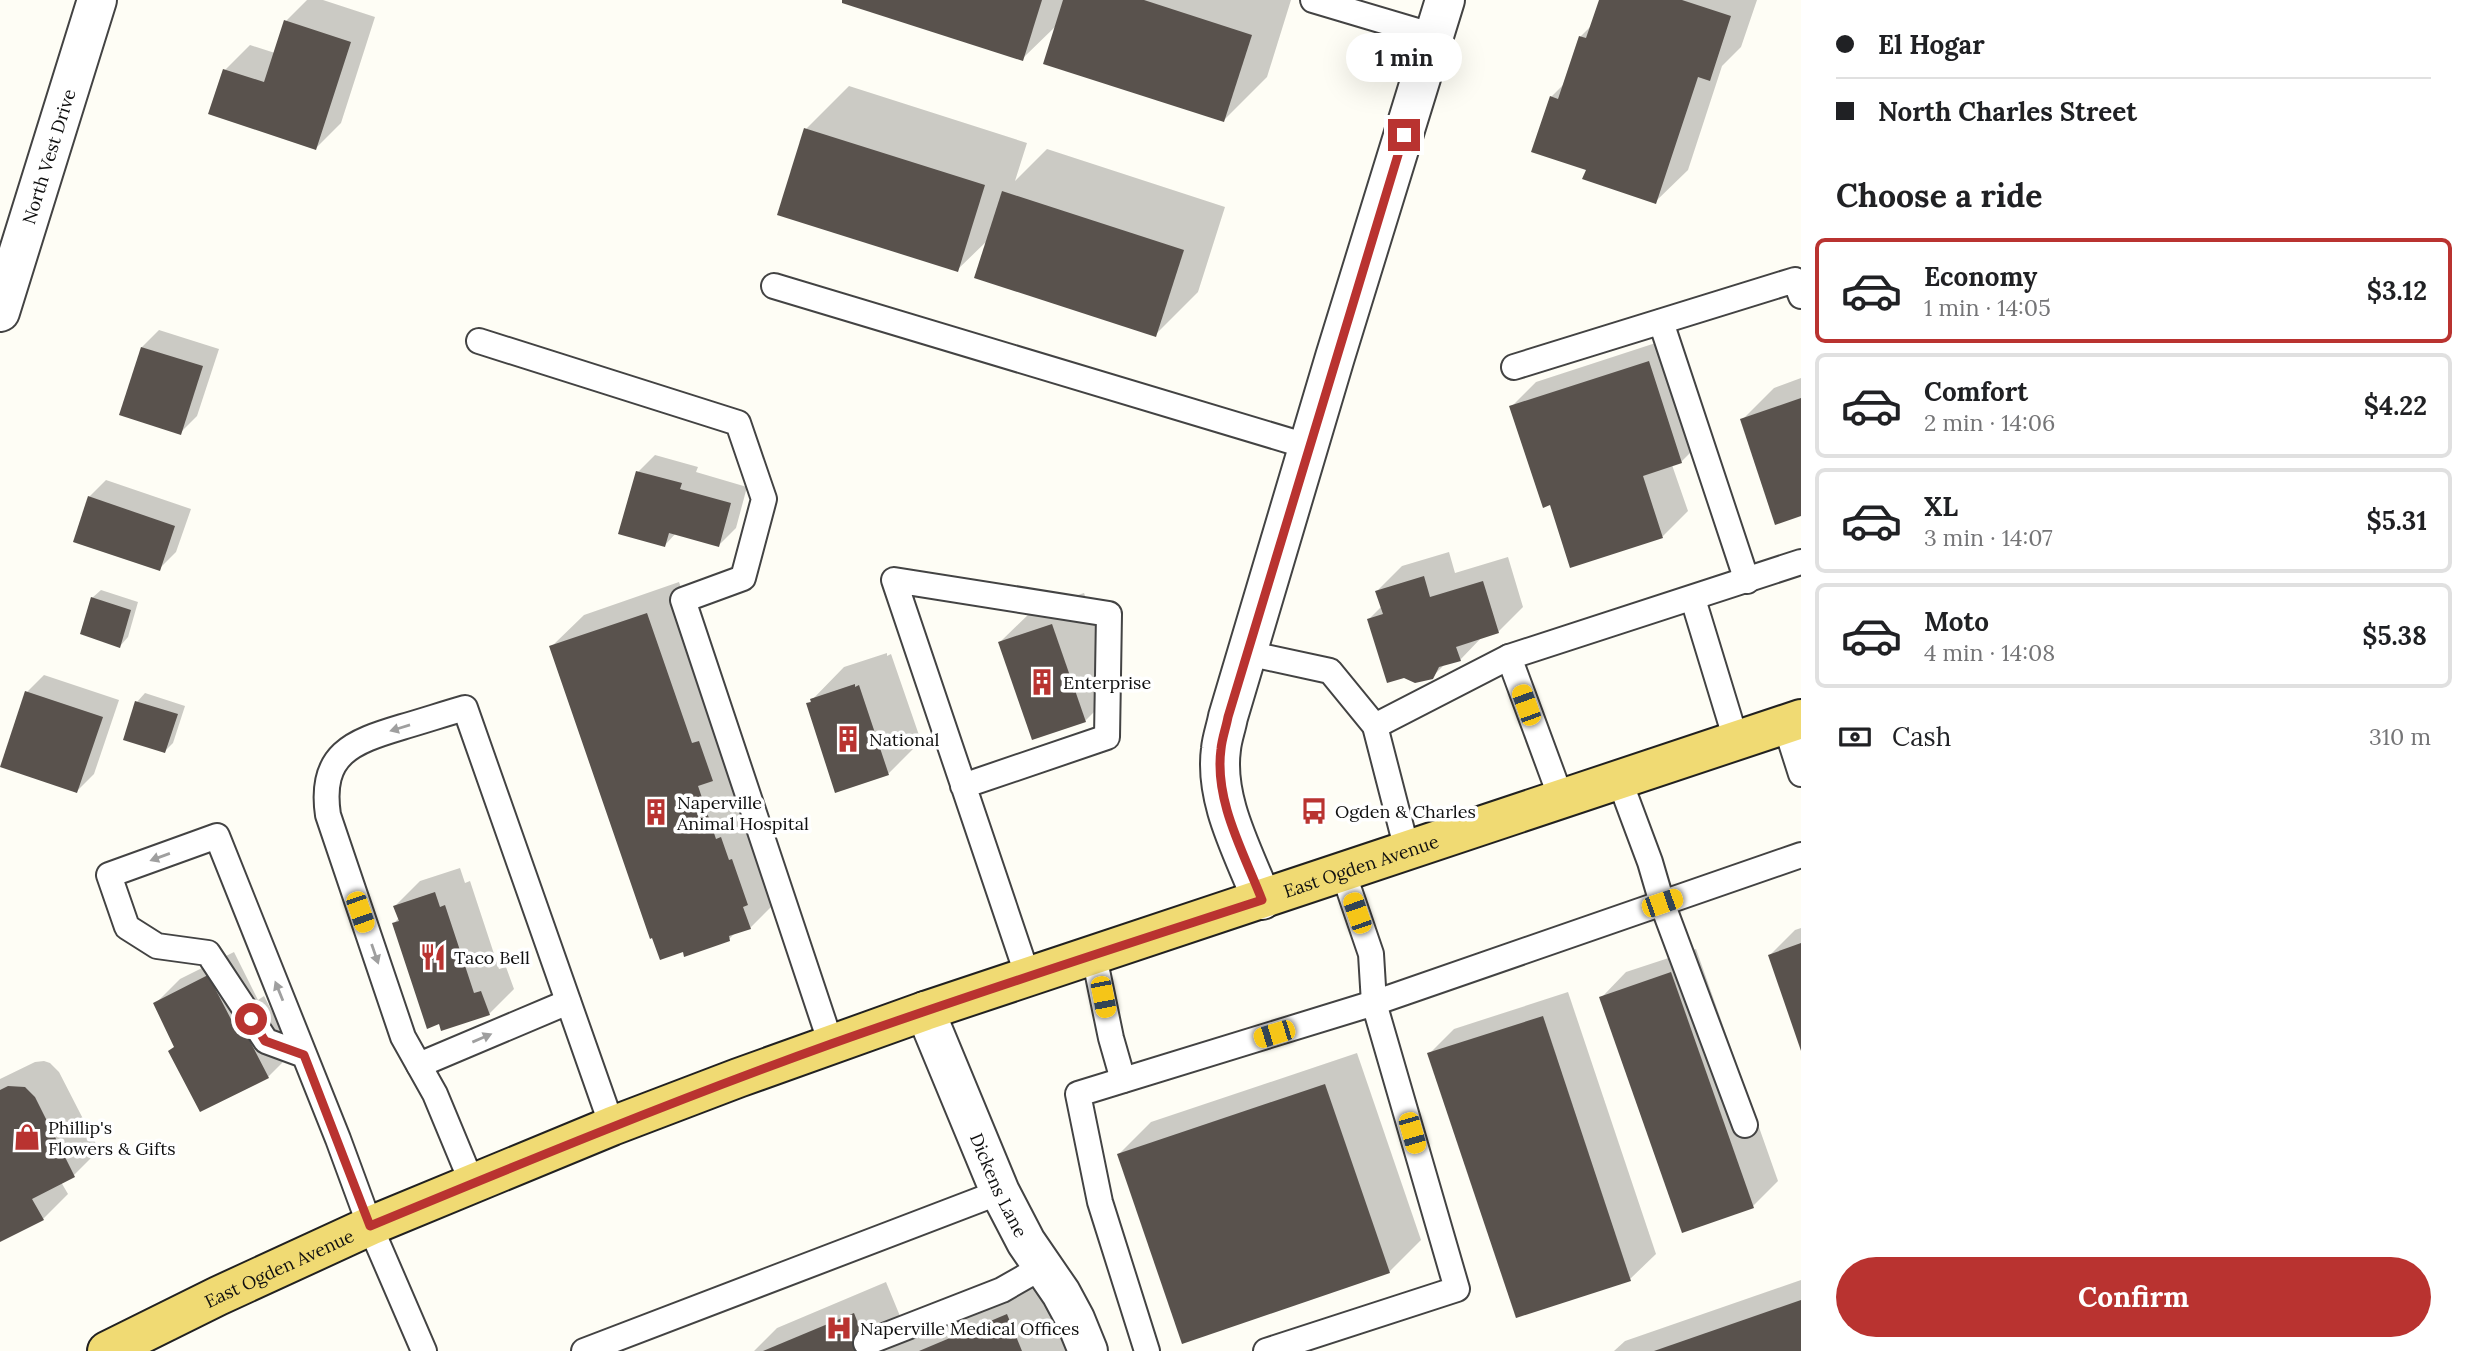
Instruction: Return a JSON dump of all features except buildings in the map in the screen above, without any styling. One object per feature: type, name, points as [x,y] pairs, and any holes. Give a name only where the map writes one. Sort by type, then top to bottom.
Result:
[{"type":"main road","name":"East Ogden Avenue","points":[[107,1351],[370,1226],[612,1126],[831,1044],[1793,721]]},
{"type":"street","name":"North Vest Drive","points":[[0,312],[97,0]]},
{"type":"street","points":[[1262,900],[1226,808],[1221,750],[1247,653],[1335,358],[1445,0]]},
{"type":"street","name":"Dickens Lane","points":[[925,1011],[1000,1192],[1042,1267],[1070,1310],[1088,1351]]},
{"type":"lane","points":[[1313,0],[1434,36]]},
{"type":"lane","points":[[1514,367],[1795,280],[1801,296]]},
{"type":"lane","points":[[774,286],[1310,447]]},
{"type":"lane","points":[[1661,322],[1746,581]]},
{"type":"lane","points":[[479,341],[738,423],[764,499],[743,578],[683,600],[831,1044]]},
{"type":"lane","points":[[1375,726],[1508,657],[1801,562]]},
{"type":"lane","points":[[963,786],[1107,737],[1110,614],[894,580],[963,786],[1028,977]]},
{"type":"lane","points":[[1693,598],[1736,740]]},
{"type":"lane","points":[[1247,653],[1329,671],[1375,726],[1407,850]]},
{"type":"lane","points":[[1508,657],[1561,798]]},
{"type":"lane","points":[[472,1183],[435,1094],[403,1037],[328,815],[327,782],[340,757],[353,744],[369,737],[465,708],[612,1126]]},
{"type":"lane","points":[[1793,721],[1801,774]]},
{"type":"lane","points":[[1619,779],[1745,1125]]},
{"type":"lane","points":[[304,1055],[265,1041],[208,953],[157,946],[127,927],[109,875],[217,836],[304,1055],[370,1226],[424,1351]]},
{"type":"lane","points":[[1147,1351],[1100,1202],[1079,1094],[1374,1003],[1801,855]]},
{"type":"lane","points":[[1266,1351],[1457,1289],[1374,1003],[1371,954],[1343,872]]},
{"type":"lane","points":[[1094,956],[1111,1038],[1123,1080]]},
{"type":"lane","points":[[419,1065],[568,1002]]},
{"type":"lane","points":[[584,1351],[1000,1192]]},
{"type":"lane","points":[[866,1343],[1002,1290],[1042,1267]]},
{"type":"place","name":"Enterprise","points":[[1042,682]]},
{"type":"place","name":"National","points":[[848,739]]},
{"type":"place","name":"Ogden & Charles","points":[[1314,811]]},
{"type":"place","name":"Naperville Animal Hospital","points":[[656,812]]},
{"type":"place","name":"Taco Bell","points":[[433,957]]},
{"type":"place","name":"Phillip's Flowers & Gifts","points":[[27,1137]]},
{"type":"place","name":"Naperville Medical Offices","points":[[839,1328]]},
{"type":"route","points":[[251,1019],[265,1041],[304,1055],[370,1226],[612,1126],[761,1069],[925,1011],[1262,900],[1226,808],[1221,750],[1228,717],[1404,135]]}]
